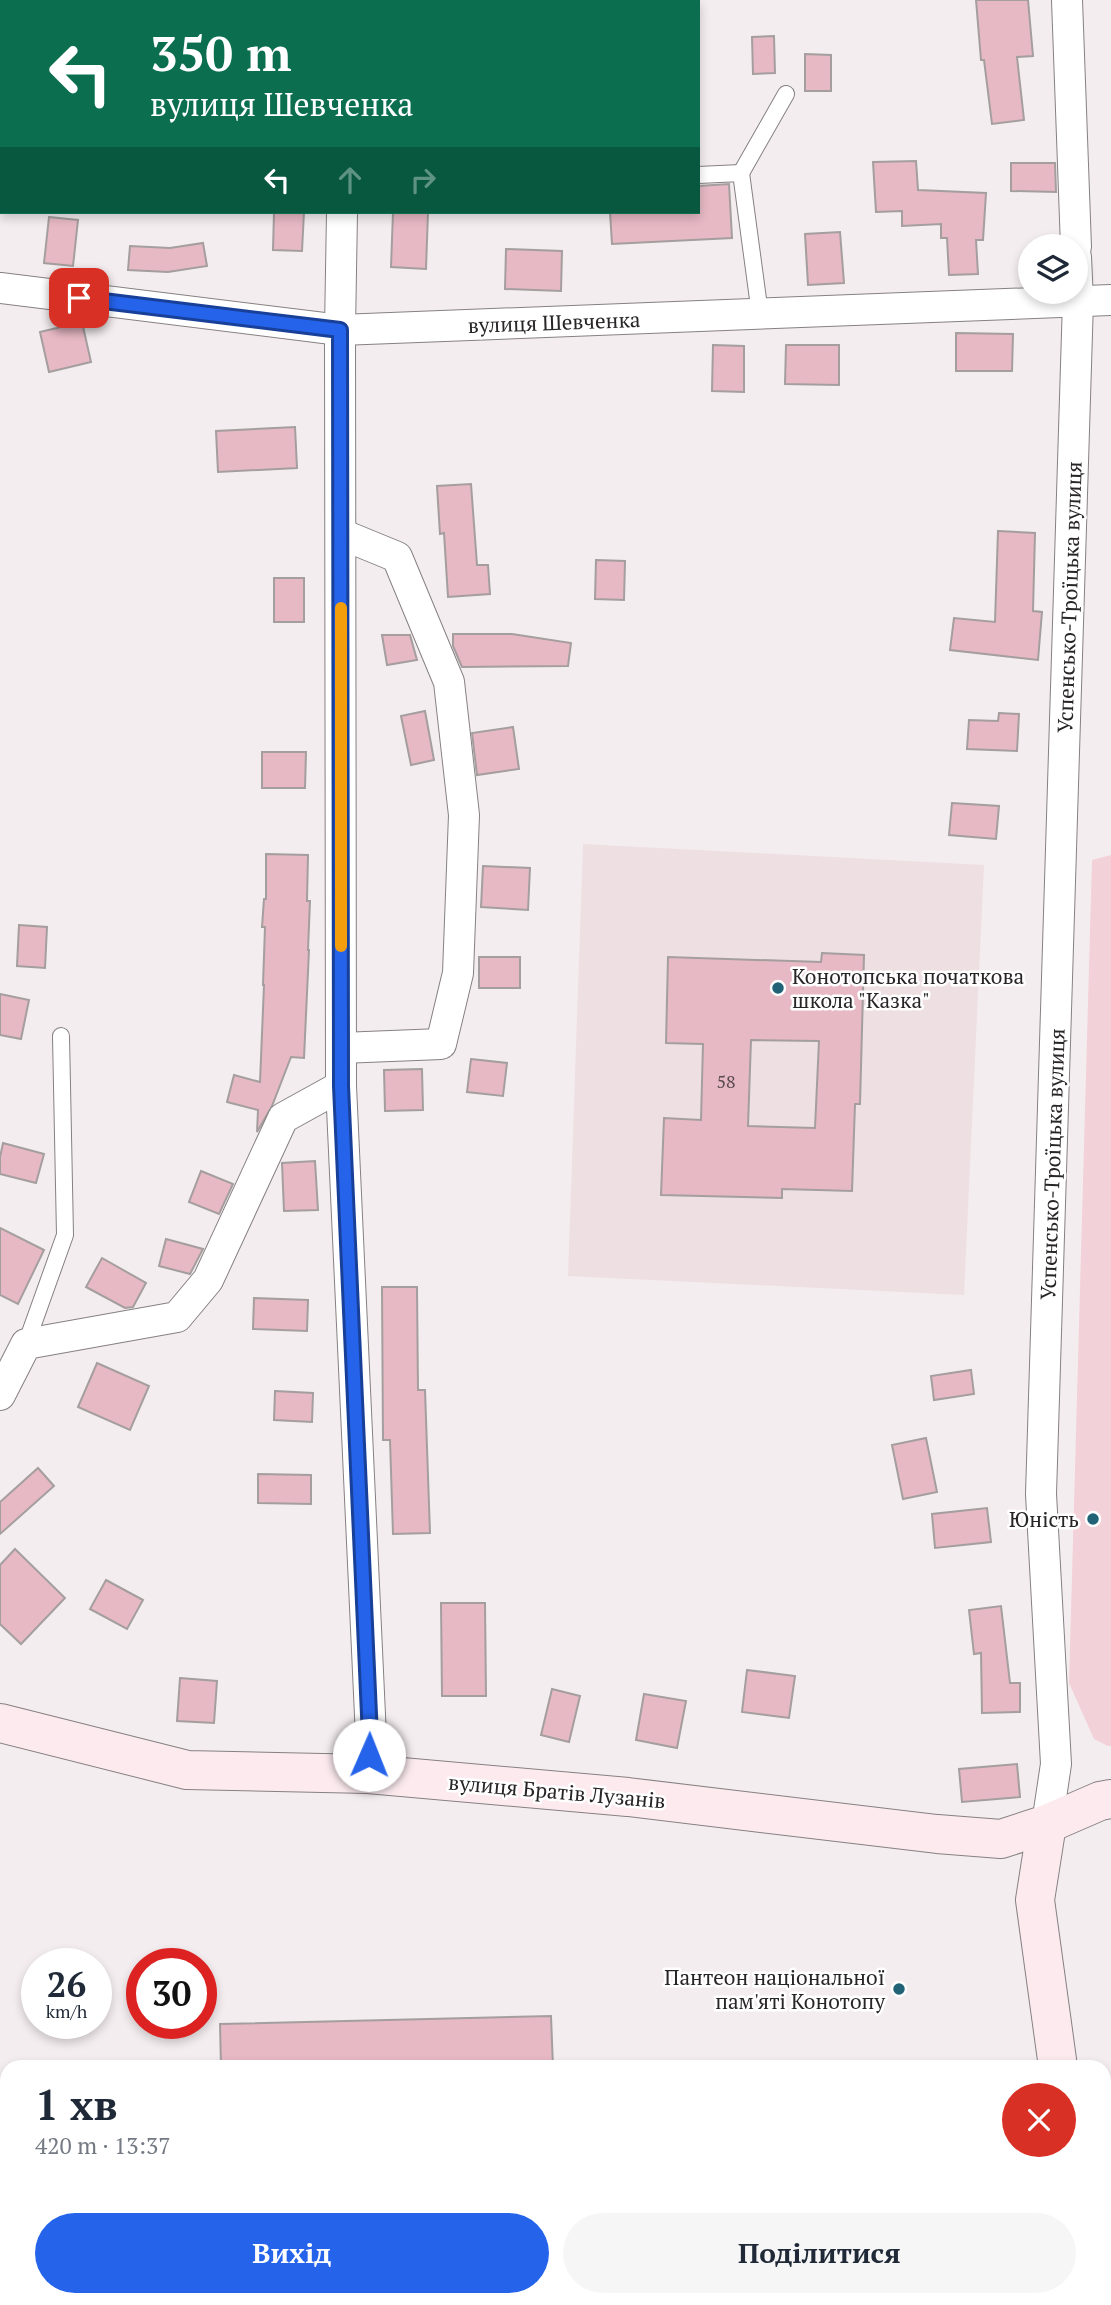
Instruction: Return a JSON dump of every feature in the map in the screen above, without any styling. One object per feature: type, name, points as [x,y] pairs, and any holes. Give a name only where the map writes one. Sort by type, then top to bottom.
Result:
[{"type":"main road","name":"вулиця Братів Лузанів","points":[[0,1723],[187,1770],[368,1774],[628,1797],[1001,1839],[1111,1799]]},
{"type":"main road","name":"Успенсько-Троїцька вулиця","points":[[1047,1824],[1035,1900],[1057,2060]]},
{"type":"street","points":[[1067,0],[1076,234]]},
{"type":"street","points":[[342,214],[341,1086],[370,1737],[368,1774]]},
{"type":"street","name":"вулиця Шевченка","points":[[0,288],[340,330],[1025,304]]},
{"type":"street","name":"вулиця Шевченка","points":[[1088,301],[1111,300]]},
{"type":"street","name":"Успенсько-Троїцька вулиця","points":[[1047,1824],[1056,1764],[1041,1494],[1078,304]]},
{"type":"street","points":[[341,534],[397,557],[449,682],[464,815],[458,973],[441,1044],[341,1048]]},
{"type":"street","points":[[0,1395],[26,1344],[177,1318],[208,1280],[283,1118],[341,1086]]},
{"type":"lane","points":[[760,314],[741,173],[786,94]]},
{"type":"lane","points":[[700,175],[741,173]]},
{"type":"lane","points":[[26,1344],[65,1235],[61,1036]]},
{"type":"shaded area","name":"Конотопська початкова школа \"Казка\"","points":[[583,844],[984,865],[964,1295],[568,1276]]},
{"type":"shaded area","points":[[1111,855],[1111,1746],[1108,1746],[1094,1739],[1069,1683],[1092,860]]},
{"type":"building","points":[[976,0],[1028,0],[1033,56],[1017,57],[1024,120],[992,124],[984,60],[981,60]]},
{"type":"building","points":[[774,36],[775,73],[753,74],[752,37]]},
{"type":"building","points":[[805,54],[831,55],[831,91],[805,91]]},
{"type":"building","points":[[916,161],[918,190],[986,193],[983,240],[976,240],[978,274],[949,275],[947,238],[941,238],[941,224],[902,226],[902,211],[876,212],[873,162]]},
{"type":"building","points":[[1011,163],[1055,163],[1056,192],[1011,191]]},
{"type":"building","points":[[729,184],[732,238],[612,244],[610,214],[700,214],[700,186]]},
{"type":"building","points":[[274,214],[304,214],[302,251],[273,250]]},
{"type":"building","points":[[393,214],[428,214],[426,269],[391,267]]},
{"type":"building","points":[[49,217],[78,220],[73,266],[44,263]]},
{"type":"building","points":[[840,232],[844,283],[808,285],[805,234]]},
{"type":"building","points":[[203,243],[207,266],[168,272],[128,270],[130,246],[170,248]]},
{"type":"building","points":[[506,249],[562,251],[561,291],[505,289]]},
{"type":"building","points":[[82,322],[91,362],[49,372],[40,332]]},
{"type":"building","points":[[956,333],[1013,334],[1012,371],[956,371]]},
{"type":"building","points":[[713,345],[744,346],[744,392],[712,391]]},
{"type":"building","points":[[786,345],[839,345],[839,385],[785,384]]},
{"type":"building","points":[[295,427],[297,468],[218,472],[216,431]]},
{"type":"building","points":[[471,484],[477,565],[488,565],[490,594],[448,597],[444,533],[440,534],[437,486]]},
{"type":"building","points":[[998,531],[1035,533],[1033,611],[1042,612],[1038,660],[950,650],[954,618],[995,622]]},
{"type":"building","points":[[596,560],[625,561],[624,600],[595,599]]},
{"type":"building","points":[[274,578],[304,578],[304,622],[274,622]]},
{"type":"building","points":[[453,634],[512,634],[571,643],[568,666],[462,667],[453,646]]},
{"type":"building","points":[[382,635],[410,635],[417,660],[387,665]]},
{"type":"building","points":[[425,711],[434,760],[411,765],[401,716]]},
{"type":"building","points":[[999,713],[1019,714],[1017,751],[967,749],[969,720],[998,721]]},
{"type":"building","points":[[513,727],[519,769],[477,775],[472,733]]},
{"type":"building","points":[[262,752],[306,752],[305,788],[262,788]]},
{"type":"building","points":[[952,803],[999,806],[996,839],[949,835]]},
{"type":"building","points":[[266,854],[308,855],[309,950],[304,1058],[291,1057],[272,1106],[257,1132],[258,1110],[227,1102],[234,1075],[260,1082]]},
{"type":"building","points":[[483,866],[530,868],[528,910],[481,907]]},
{"type":"building","points":[[19,925],[47,927],[45,968],[17,966]]},
{"type":"building","points":[[822,953],[864,955],[860,1104],[855,1104],[852,1191],[782,1189],[782,1198],[661,1195],[664,1118],[701,1120],[703,1044],[666,1043],[668,957],[821,962]],"holes":[[[751,1040],[819,1041],[815,1128],[748,1126]]]},
{"type":"building","points":[[479,957],[520,957],[520,988],[479,988]]},
{"type":"building","points":[[0,994],[29,1000],[21,1039],[0,1035]]},
{"type":"building","points":[[471,1059],[507,1063],[503,1096],[467,1092]]},
{"type":"building","points":[[422,1069],[423,1110],[385,1111],[384,1070]]},
{"type":"building","points":[[3,1143],[44,1154],[36,1183],[0,1174]]},
{"type":"building","points":[[315,1161],[318,1210],[284,1211],[282,1163]]},
{"type":"building","points":[[201,1171],[233,1184],[219,1214],[189,1202]]},
{"type":"building","points":[[0,1228],[44,1250],[18,1304],[0,1295]]},
{"type":"building","points":[[166,1239],[203,1249],[190,1274],[159,1266]]},
{"type":"building","points":[[102,1258],[146,1283],[133,1307],[125,1308],[86,1287]]},
{"type":"building","points":[[382,1287],[417,1287],[418,1390],[425,1390],[430,1533],[393,1534],[390,1440],[383,1440]]},
{"type":"building","points":[[254,1298],[308,1300],[307,1331],[253,1329]]},
{"type":"building","points":[[97,1363],[149,1386],[130,1430],[78,1407]]},
{"type":"building","points":[[971,1370],[974,1394],[934,1400],[931,1376]]},
{"type":"building","points":[[275,1391],[313,1393],[312,1422],[274,1420]]},
{"type":"building","points":[[926,1438],[937,1492],[903,1499],[892,1445]]},
{"type":"building","points":[[38,1468],[54,1486],[0,1534],[0,1502]]},
{"type":"building","points":[[258,1474],[311,1475],[311,1504],[258,1503]]},
{"type":"building","points":[[987,1508],[991,1542],[935,1548],[932,1514]]},
{"type":"building","points":[[15,1549],[65,1598],[21,1644],[0,1624],[0,1565]]},
{"type":"building","points":[[106,1580],[143,1600],[127,1629],[90,1609]]},
{"type":"building","points":[[441,1603],[485,1603],[486,1696],[442,1696]]},
{"type":"building","points":[[1001,1606],[1010,1683],[1020,1683],[1020,1712],[982,1713],[981,1653],[974,1654],[969,1610]]},
{"type":"building","points":[[747,1670],[795,1676],[789,1718],[742,1712]]},
{"type":"building","points":[[180,1678],[217,1681],[214,1723],[177,1721]]},
{"type":"building","points":[[552,1689],[580,1696],[569,1742],[541,1735]]},
{"type":"building","points":[[644,1694],[686,1701],[677,1748],[636,1740]]},
{"type":"building","points":[[1017,1764],[1020,1797],[962,1802],[959,1769]]},
{"type":"building","points":[[551,2016],[553,2060],[221,2060],[220,2024]]},
{"type":"slow traffic","points":[[341,608],[341,946]]},
{"type":"place","name":"Конотопська початкова школа \"Казка\"","points":[[778,988]]},
{"type":"place","name":"Юність","points":[[1093,1519]]},
{"type":"place","name":"Пантеон національної пам'яті Конотопу","points":[[899,1989]]},
{"type":"route","points":[[79,298],[340,330],[341,1086],[369,1755]]}]
